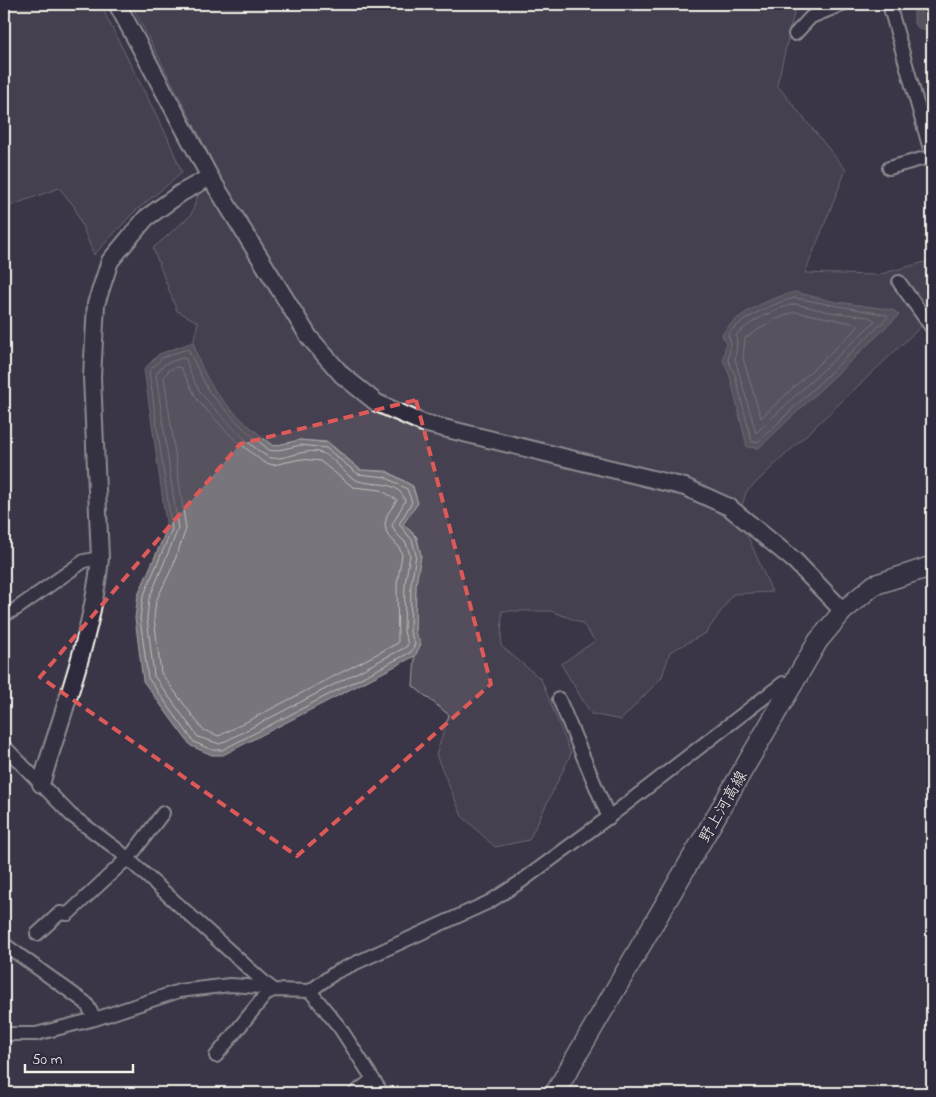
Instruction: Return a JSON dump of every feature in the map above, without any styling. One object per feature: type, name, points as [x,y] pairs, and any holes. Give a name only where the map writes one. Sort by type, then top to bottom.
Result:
[{"type":"main road","name":"野上河高線","points":[[555,1093],[818,642],[843,611],[874,585],[932,566]]},
{"type":"street","points":[[117,4],[210,177],[309,337],[342,375],[377,403],[423,423],[685,487],[729,508],[795,561],[843,611]]},
{"type":"street","points":[[795,34],[811,17],[844,4]]},
{"type":"street","points":[[889,4],[932,156],[889,168]]},
{"type":"street","points":[[41,784],[92,612],[100,558],[92,377],[96,304],[110,261],[146,218],[210,177]]},
{"type":"street","points":[[899,282],[932,328]]},
{"type":"street","points":[[4,615],[16,609],[84,562],[100,558]]},
{"type":"street","points":[[4,1034],[36,1034],[95,1019],[179,991],[230,985],[269,986],[310,991],[336,972],[488,902],[519,883],[609,818],[783,683],[793,685]]},
{"type":"street","points":[[559,699],[609,818]]},
{"type":"street","points":[[4,746],[71,815],[128,859],[269,986]]},
{"type":"street","points":[[38,934],[60,913],[68,914],[128,859],[163,814]]},
{"type":"street","points":[[4,944],[86,1003],[95,1019]]},
{"type":"street","points":[[216,1056],[267,993],[269,986]]},
{"type":"street","points":[[310,991],[340,1028],[382,1093]]},
{"type":"street","points":[[355,1093],[372,1079]]},
{"type":"highlighted area","points":[[416,400],[491,684],[297,856],[40,677],[240,444]]},
{"type":"shaded area","points":[[4,4],[102,4],[107,18],[167,136],[182,173],[134,212],[94,255],[74,206],[59,188],[4,208]]},
{"type":"shaded area","points":[[131,4],[805,4],[795,9],[777,85],[846,170],[805,273],[877,275],[932,260],[932,316],[746,492],[739,516],[772,592],[733,594],[706,633],[670,652],[662,677],[621,720],[591,714],[561,664],[595,641],[582,623],[551,611],[502,611],[501,646],[541,679],[571,754],[529,840],[495,847],[462,816],[436,755],[449,715],[413,686],[415,656],[420,644],[415,633],[416,584],[421,555],[417,537],[403,524],[418,503],[413,486],[387,471],[361,470],[328,442],[300,440],[273,446],[235,413],[211,386],[202,372],[196,357],[194,341],[198,322],[177,311],[153,248],[191,215],[211,158]]},
{"type":"water","points":[[932,4],[932,28],[921,30],[914,24],[914,7]]},
{"type":"water","points":[[795,292],[831,301],[893,310],[899,315],[759,448],[747,447],[730,376],[723,360],[726,342],[722,335],[728,327],[745,313],[765,302]]},
{"type":"water","points":[[193,342],[206,375],[223,401],[273,446],[300,440],[328,443],[360,470],[387,472],[412,486],[418,503],[403,524],[416,537],[421,555],[416,584],[415,632],[421,644],[415,656],[223,755],[212,755],[191,746],[143,681],[135,618],[138,595],[167,529],[144,369],[159,354]]}]
